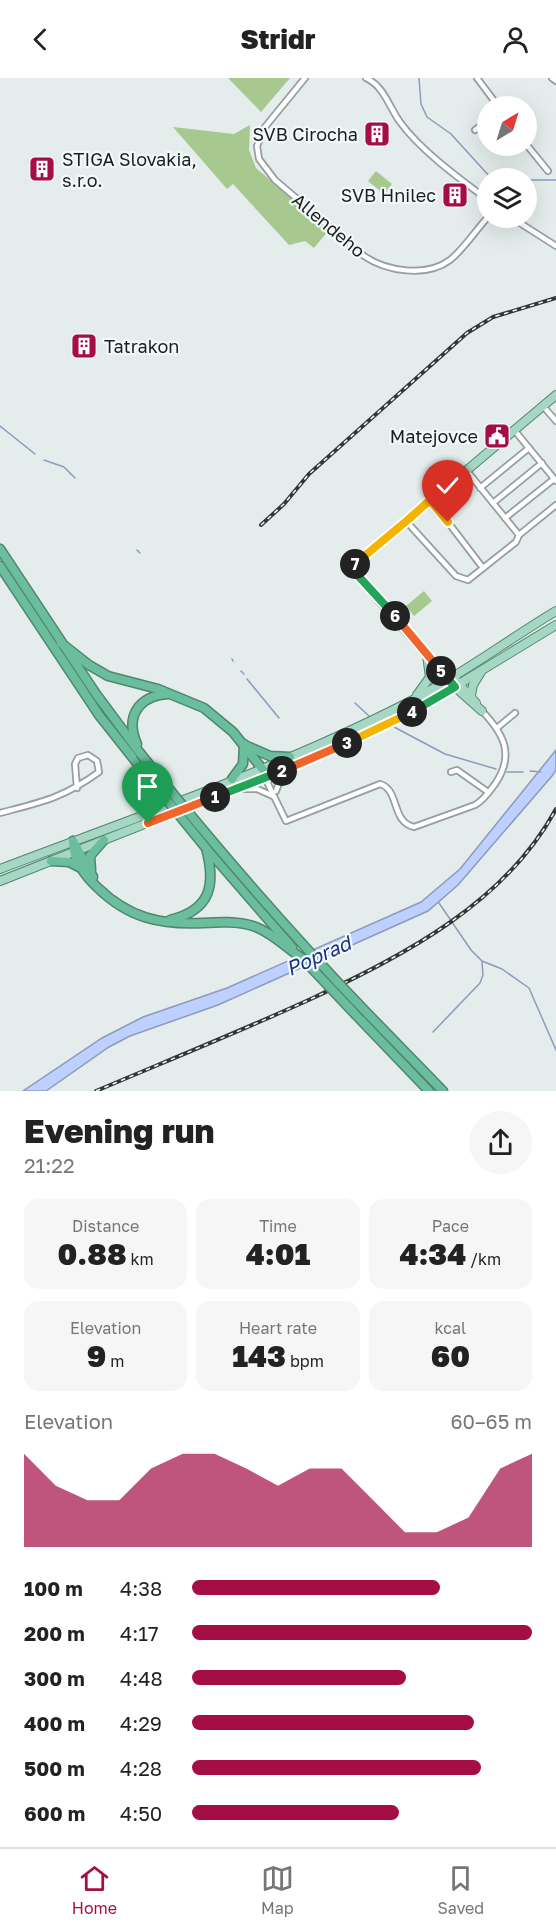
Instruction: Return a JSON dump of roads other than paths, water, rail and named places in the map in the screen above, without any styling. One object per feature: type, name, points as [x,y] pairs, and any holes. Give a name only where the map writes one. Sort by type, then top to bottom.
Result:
[{"type":"highway","points":[[0,549],[61,643],[140,753],[211,842],[367,1013],[443,1091]]},
{"type":"highway","points":[[0,566],[99,716],[206,848],[303,959],[429,1091]]},
{"type":"highway","points":[[61,643],[89,665],[108,676],[175,695],[218,717],[244,744],[257,766],[266,772]]},
{"type":"highway","points":[[140,753],[132,733],[131,721],[135,711],[148,698],[175,695]]},
{"type":"highway","points":[[244,744],[270,756],[290,757]]},
{"type":"highway","points":[[232,779],[243,764],[244,744]]},
{"type":"highway","points":[[256,751],[264,762],[266,772]]},
{"type":"highway","points":[[91,873],[90,856],[104,840]]},
{"type":"highway","points":[[73,841],[81,868]]},
{"type":"highway","points":[[76,852],[106,892],[134,912],[170,920],[193,911],[203,902],[212,881],[212,870],[206,848]]},
{"type":"highway","points":[[51,861],[69,862],[81,868],[107,897],[134,915],[154,921],[223,922],[253,926],[265,931],[303,959]]},
{"type":"main road","points":[[452,678],[351,568],[556,394]]},
{"type":"main road","points":[[0,881],[236,789],[290,757],[411,701],[452,678],[556,611]]},
{"type":"main road","points":[[0,869],[232,779],[290,768],[388,724],[441,696],[556,625]]},
{"type":"main road","points":[[427,653],[450,666],[471,666]]},
{"type":"main road","points":[[411,701],[430,677],[427,653]]},
{"type":"main road","points":[[438,661],[482,711]]},
{"type":"main road","points":[[469,697],[473,685],[483,671]]},
{"type":"main road","points":[[441,696],[469,697]]},
{"type":"street","name":"Allendeho","points":[[305,78],[265,127],[257,146],[259,159],[275,180],[364,256],[378,265],[393,268],[433,268],[449,260],[478,228]]},
{"type":"street","points":[[366,78],[377,84],[406,130],[477,191]]},
{"type":"street","points":[[377,84],[383,78]]},
{"type":"street","points":[[477,78],[490,96]]},
{"type":"street","points":[[552,78],[556,81]]},
{"type":"street","points":[[536,156],[548,171]]},
{"type":"street","points":[[528,228],[556,246]]},
{"type":"street","points":[[543,406],[556,422]]},
{"type":"street","points":[[505,518],[555,480],[515,431]]},
{"type":"street","points":[[480,488],[529,448]]},
{"type":"street","points":[[492,503],[542,463]]},
{"type":"street","points":[[467,471],[519,535]]},
{"type":"street","points":[[430,500],[483,568]]},
{"type":"street","points":[[406,521],[458,578],[468,580],[516,542],[519,535],[556,505]]},
{"type":"street","points":[[266,772],[268,784],[277,798],[286,821],[380,783],[388,788],[400,819],[406,825],[414,827],[476,805],[499,778],[507,759],[507,747],[497,728],[482,711]]},
{"type":"street","points":[[497,728],[515,712]]},
{"type":"street","points":[[0,813],[61,797],[77,788],[99,772],[97,761],[88,755],[78,758],[75,764],[77,788]]},
{"type":"street","points":[[276,791],[281,778],[290,768]]},
{"type":"street","points":[[451,772],[457,770],[488,792]]},
{"type":"street","points":[[266,772],[276,791],[277,798]]},
{"type":"street","points":[[236,789],[257,789],[277,798]]},
{"type":"water","name":"Poprad","points":[[556,750],[556,770],[552,776],[458,885],[428,911],[218,1005],[130,1036],[109,1047],[46,1091],[23,1091],[102,1038],[143,1017],[227,988],[421,902],[460,869]]},
{"type":"waterway","points":[[419,78],[421,104],[427,117],[451,134],[482,168]]},
{"type":"waterway","points":[[537,180],[556,180]]},
{"type":"waterway","points":[[0,426],[35,454]]},
{"type":"waterway","points":[[44,460],[64,467],[75,478]]},
{"type":"waterway","points":[[137,550],[140,553]]},
{"type":"waterway","points":[[241,671],[244,674]]},
{"type":"waterway","points":[[247,679],[279,718]]},
{"type":"waterway","points":[[355,703],[369,716]]},
{"type":"waterway","points":[[394,727],[445,754],[496,769]]},
{"type":"waterway","points":[[530,771],[541,772]]},
{"type":"waterway","points":[[507,772],[523,772]]},
{"type":"waterway","points":[[439,903],[471,950],[482,961],[502,969],[529,988],[556,1050]]},
{"type":"waterway","points":[[433,1032],[480,983],[483,975],[482,962]]},
{"type":"railway","points":[[261,525],[284,504],[309,474],[467,333],[493,317],[556,298]]},
{"type":"railway","points":[[96,1091],[313,998],[417,944],[481,899],[510,872],[535,842],[556,809]]},
{"type":"place","name":"SVB Cirocha","points":[[377,134]]},
{"type":"place","name":"STIGA Slovakia, s.r.o.","points":[[42,169]]},
{"type":"place","name":"SVB Hnilec","points":[[455,195]]},
{"type":"place","name":"Tatrakon","points":[[84,346]]},
{"type":"place","name":"Matejovce","points":[[497,436]]}]
